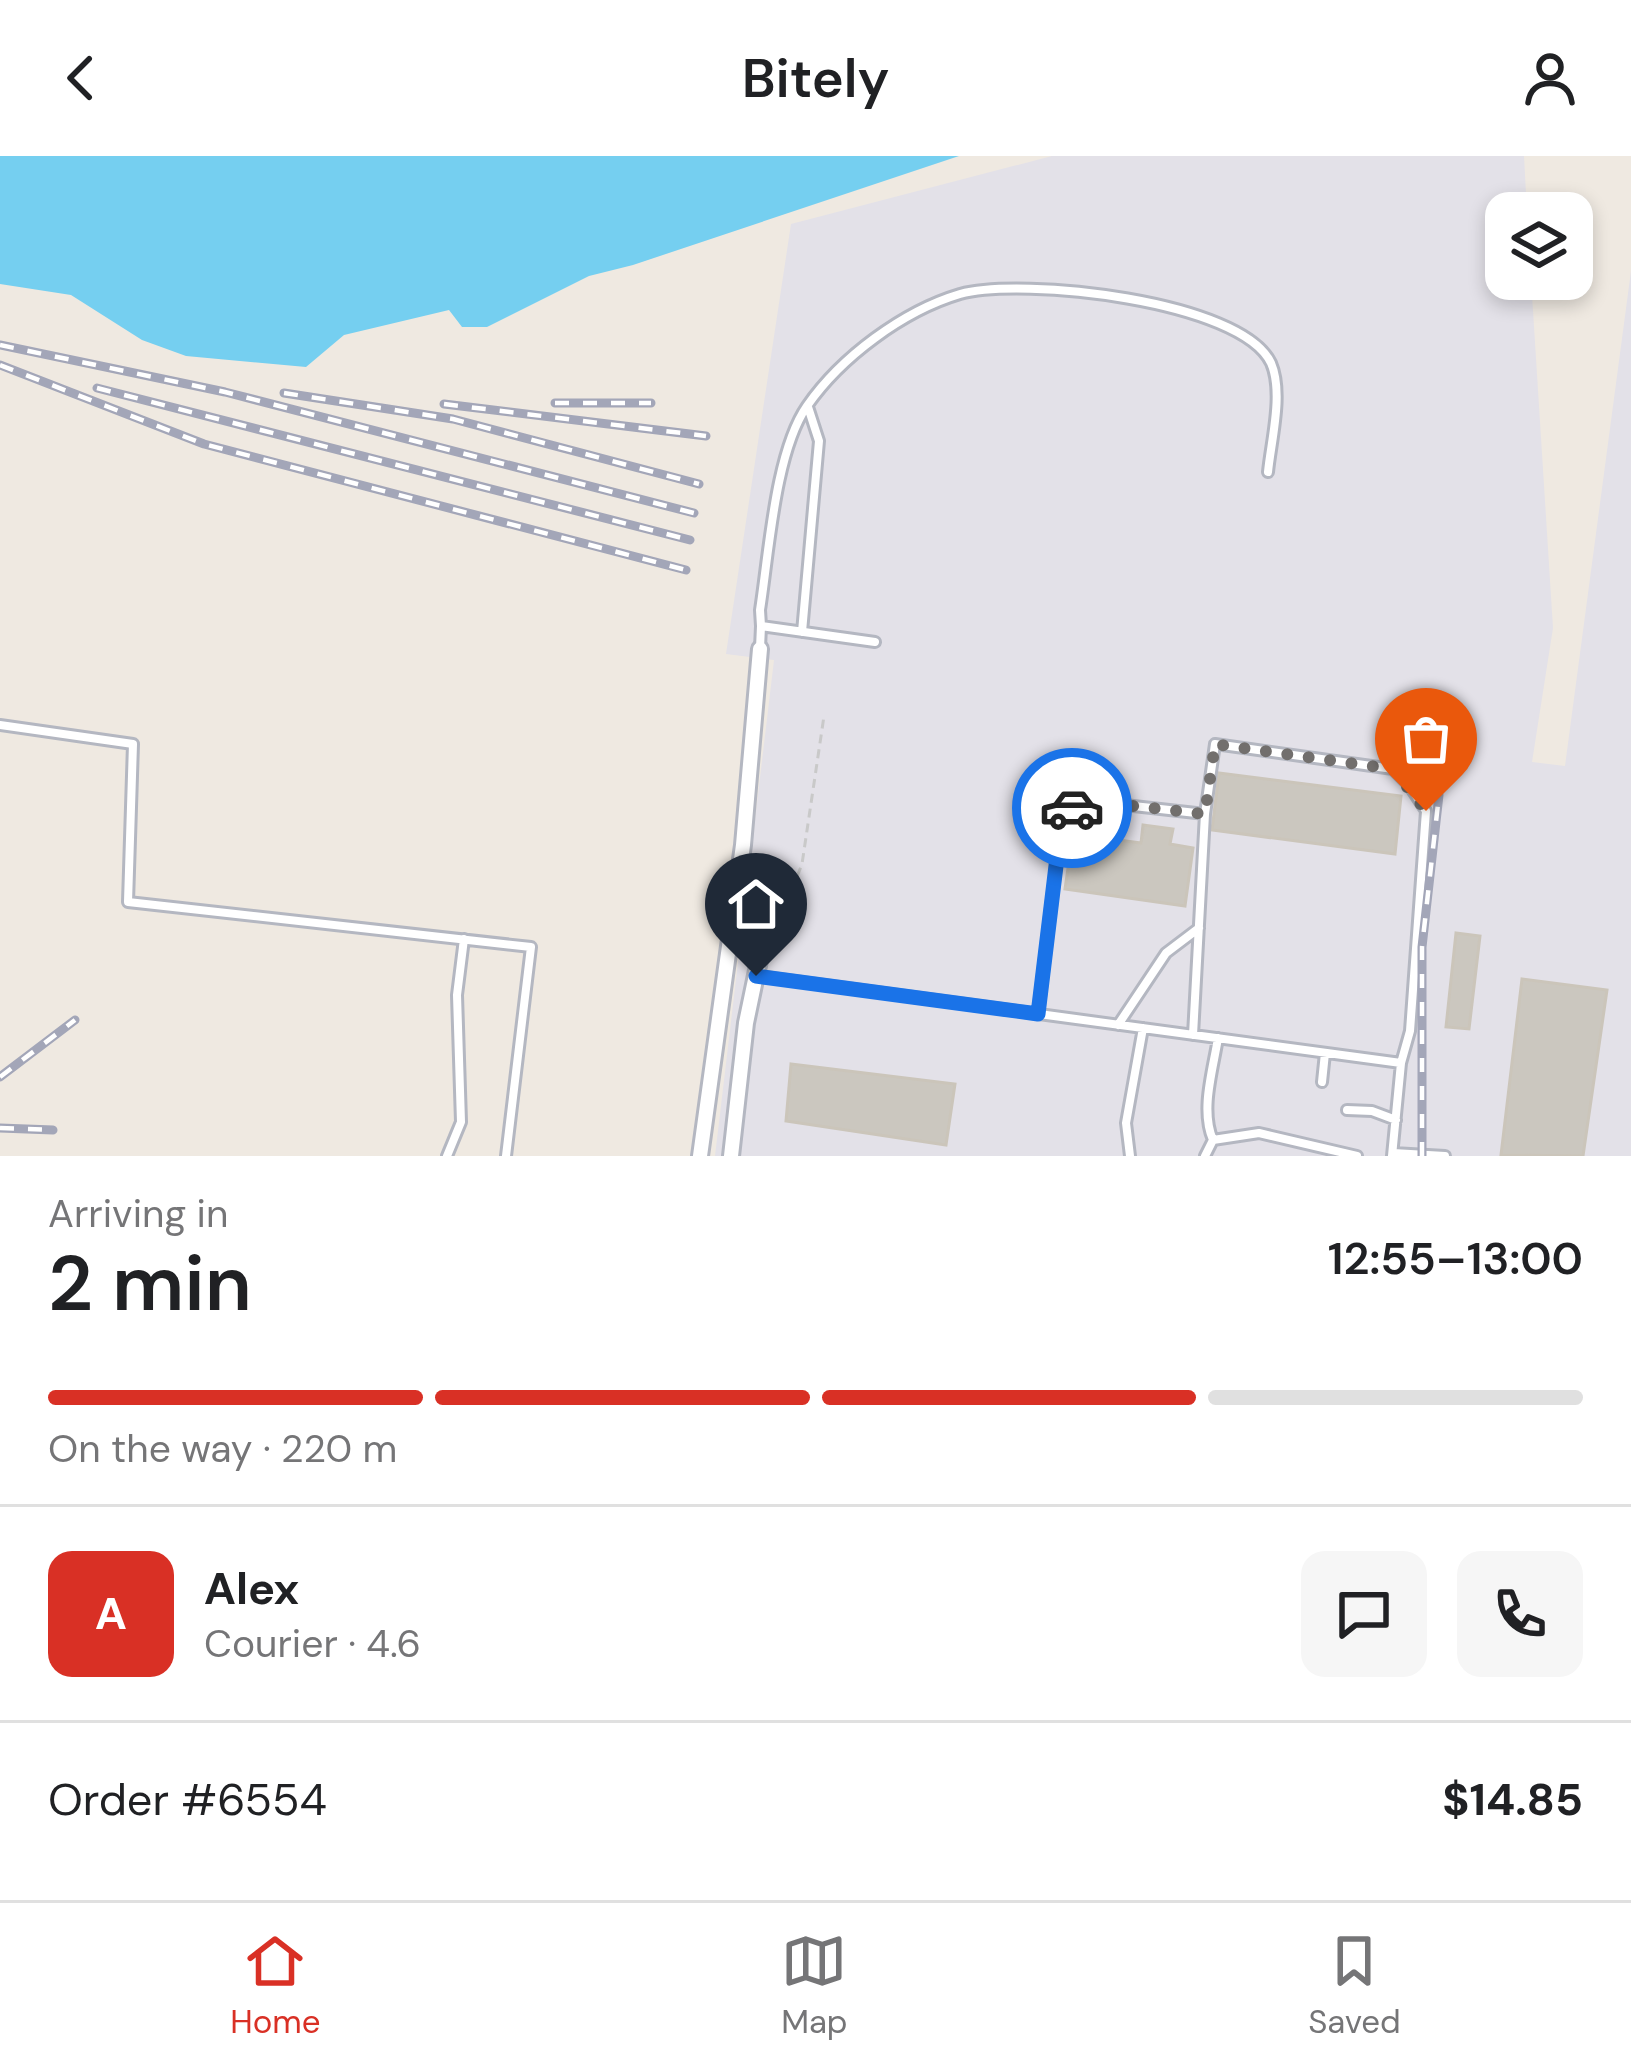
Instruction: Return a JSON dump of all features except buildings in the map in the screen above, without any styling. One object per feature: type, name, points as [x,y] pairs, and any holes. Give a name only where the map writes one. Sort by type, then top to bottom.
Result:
[{"type":"street","points":[[700,1156],[743,845],[760,649]]},
{"type":"street","points":[[731,1156],[746,1022],[760,956]]},
{"type":"lane","points":[[760,649],[760,610],[789,438],[807,406],[866,347],[910,316],[962,294],[1010,288],[1125,297],[1178,309],[1241,334],[1260,347],[1276,379],[1268,472]]},
{"type":"lane","points":[[802,632],[819,441],[807,406]]},
{"type":"lane","points":[[761,626],[875,642]]},
{"type":"lane","points":[[0,725],[133,745],[128,902],[531,947],[506,1156]]},
{"type":"lane","points":[[1193,1035],[1205,814],[1215,744],[1393,769],[1426,811],[1410,1031],[1401,1063],[1393,1154],[1445,1156]]},
{"type":"lane","points":[[1038,1014],[1060,833],[1067,812],[1080,800],[1205,814]]},
{"type":"lane","points":[[1118,1025],[1166,953],[1198,928]]},
{"type":"lane","points":[[447,1156],[461,1122],[457,995],[464,939]]},
{"type":"lane","points":[[756,976],[1401,1063]]},
{"type":"lane","points":[[1130,1156],[1126,1124],[1143,1028]]},
{"type":"lane","points":[[1214,1140],[1208,1108],[1218,1038]]},
{"type":"lane","points":[[1322,1082],[1325,1053]]},
{"type":"lane","points":[[1347,1110],[1372,1111],[1396,1120]]},
{"type":"lane","points":[[1214,1140],[1259,1133],[1357,1156]]},
{"type":"lane","points":[[1205,1156],[1214,1140]]},
{"type":"path","points":[[760,956],[772,943],[802,864],[824,716]]},
{"type":"shaded area","points":[[1052,156],[1524,156],[1526,192],[1485,192],[1485,300],[1532,300],[1553,628],[1532,762],[1565,766],[1631,271],[1631,1156],[715,1156],[774,660],[726,654],[791,224]]},
{"type":"water","points":[[0,156],[959,156],[589,276],[487,327],[462,327],[449,310],[344,335],[306,367],[186,356],[142,340],[71,295],[0,284]]},
{"type":"railway","points":[[0,345],[225,392],[694,513]]},
{"type":"railway","points":[[0,365],[204,444],[686,570]]},
{"type":"railway","points":[[97,388],[690,540]]},
{"type":"railway","points":[[284,393],[453,419],[699,484]]},
{"type":"railway","points":[[555,403],[651,403]]},
{"type":"railway","points":[[444,404],[706,436]]},
{"type":"railway","points":[[1422,1156],[1422,947],[1439,795]]},
{"type":"railway","points":[[0,1077],[75,1020]]},
{"type":"railway","points":[[0,1128],[53,1130]]},
{"type":"way so far","points":[[1072,808],[1080,800],[1205,814],[1215,744],[1393,769],[1426,811]]},
{"type":"route","points":[[756,976],[1038,1014],[1060,833],[1072,808]]}]
